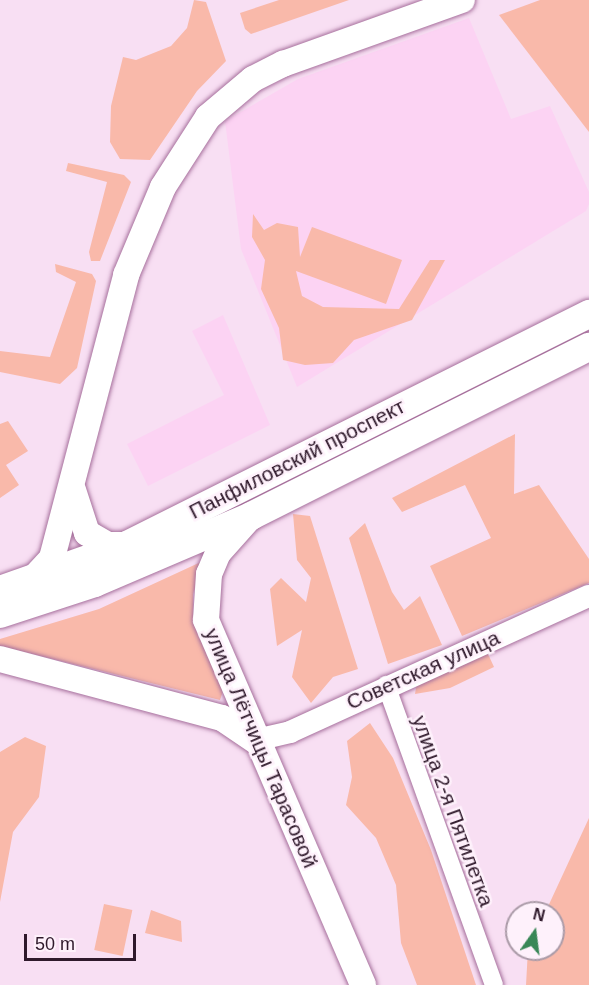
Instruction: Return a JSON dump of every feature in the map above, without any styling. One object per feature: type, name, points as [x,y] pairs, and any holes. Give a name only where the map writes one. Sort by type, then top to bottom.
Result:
[{"type":"main road","points":[[29,582],[52,558],[126,275],[163,187],[208,117],[254,78],[283,64],[462,0]]},
{"type":"main road","name":"Панфиловский проспект","points":[[0,590],[29,582],[127,545],[589,314]]},
{"type":"main road","name":"Панфиловский проспект","points":[[0,614],[95,583],[251,516],[589,347]]},
{"type":"main road","points":[[72,478],[73,503],[87,533],[108,545],[127,545]]},
{"type":"main road","name":"улица Лётчицы Тарасовой","points":[[251,516],[218,553],[205,604],[213,641],[363,985]]},
{"type":"main road","points":[[0,659],[203,712],[234,724],[256,740]]},
{"type":"street","name":"Советская улица","points":[[256,740],[290,732],[386,685],[589,596]]},
{"type":"street","name":"улица 2-я Пятилетка","points":[[386,685],[494,985]]},
{"type":"shaded area","points":[[194,0],[206,2],[226,61],[197,91],[150,160],[120,159],[110,142],[111,106],[123,57],[136,60],[171,46],[187,28]]},
{"type":"shaded area","points":[[279,0],[349,0],[251,34],[245,29],[240,13]]},
{"type":"shaded area","points":[[540,0],[589,0],[589,132],[499,15]]},
{"type":"shaded area","points":[[469,18],[511,119],[550,106],[589,192],[589,204],[586,211],[297,387],[241,249],[225,121],[298,79]]},
{"type":"shaded area","points":[[68,163],[124,175],[131,182],[100,261],[91,261],[89,252],[107,182],[66,171]]},
{"type":"shaded area","points":[[253,214],[264,230],[277,223],[298,227],[300,257],[312,227],[402,260],[386,304],[296,271],[302,296],[323,307],[399,309],[430,260],[445,260],[412,320],[354,340],[333,363],[305,365],[283,360],[279,328],[261,289],[265,260],[252,237]]},
{"type":"shaded area","points":[[55,264],[92,274],[96,281],[77,368],[60,384],[0,372],[0,351],[50,357],[76,282],[56,272]]},
{"type":"shaded area","points":[[223,315],[270,425],[148,486],[127,444],[224,395],[192,331]]},
{"type":"shaded area","points":[[8,421],[28,451],[6,465],[19,485],[0,498],[0,424]]},
{"type":"shaded area","points":[[515,434],[514,494],[539,485],[589,559],[589,583],[462,636],[430,566],[491,538],[465,485],[402,512],[392,498]]},
{"type":"shaded area","points":[[293,514],[310,516],[358,669],[333,677],[311,703],[292,677],[302,630],[277,646],[270,589],[281,578],[306,602],[311,578],[297,560]]},
{"type":"shaded area","points":[[365,523],[392,592],[404,610],[420,596],[442,645],[388,664],[349,538]]},
{"type":"shaded area","points":[[203,561],[193,594],[193,623],[224,688],[220,700],[0,646],[0,639],[99,609]]},
{"type":"shaded area","points":[[488,654],[494,667],[450,688],[415,694],[417,682]]},
{"type":"shaded area","points":[[370,723],[393,758],[431,850],[476,985],[417,985],[401,943],[396,885],[376,838],[346,805],[352,777],[347,741]]},
{"type":"shaded area","points":[[25,737],[46,746],[39,797],[13,832],[0,902],[0,752]]},
{"type":"shaded area","points":[[589,818],[589,985],[526,985],[527,961],[565,961],[565,901],[551,901]]},
{"type":"shaded area","points":[[104,904],[132,910],[123,956],[94,950]]},
{"type":"shaded area","points":[[151,910],[181,921],[182,942],[145,933]]}]
